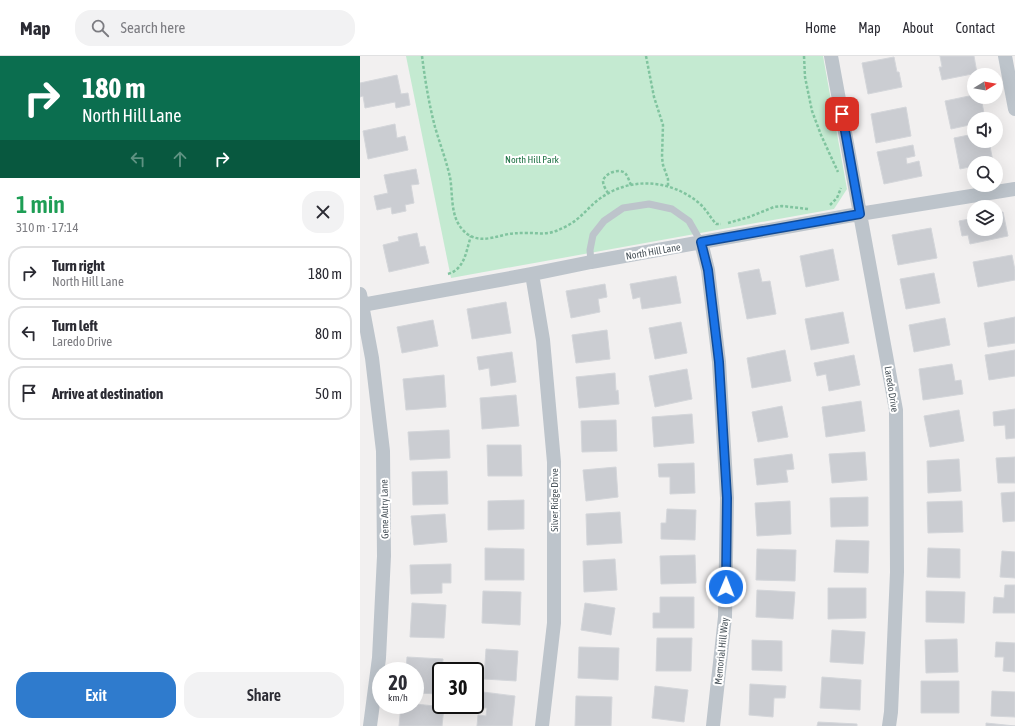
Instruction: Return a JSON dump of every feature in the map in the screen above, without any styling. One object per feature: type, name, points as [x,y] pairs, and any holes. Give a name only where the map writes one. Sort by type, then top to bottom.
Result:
[{"type":"street","name":"Laredo Drive","points":[[831,56],[896,410],[897,572],[891,712],[889,726]]},
{"type":"street","points":[[1005,56],[1015,109]]},
{"type":"street","name":"North Hill Lane","points":[[361,299],[532,274],[860,214],[1015,189]]},
{"type":"street","name":"Memorial Hill Way","points":[[701,242],[708,270],[719,362],[727,498],[725,617],[713,726]]},
{"type":"street","name":"Silver Ridge Drive","points":[[532,274],[543,340],[554,462],[554,622],[542,726]]},
{"type":"street","name":"Gene Autry Lane","points":[[361,299],[372,358],[383,451],[384,556],[379,658],[370,726]]},
{"type":"lane","points":[[591,262],[590,250],[593,235],[604,221],[624,208],[649,204],[672,209],[689,221],[701,242]]},
{"type":"path","points":[[422,56],[435,127],[450,177],[455,218],[461,228],[471,236],[486,239],[514,233],[548,233],[556,231],[576,220],[599,199],[608,193],[622,187],[642,184],[653,184],[681,191],[706,210],[716,224],[749,217],[774,207],[810,209]]},
{"type":"path","points":[[646,56],[654,98],[663,125],[662,157],[668,179],[668,187]]},
{"type":"path","points":[[804,56],[805,77],[812,111],[838,173]]},
{"type":"path","points":[[608,193],[603,181],[615,171],[626,174],[631,185]]},
{"type":"path","points":[[826,208],[837,198],[841,184]]},
{"type":"path","points":[[448,274],[458,269],[462,264],[471,236]]},
{"type":"green space","name":"North Hill Park","points":[[406,56],[823,56],[847,189],[834,209],[451,278]]},
{"type":"building","points":[[940,56],[974,56],[976,68],[967,68],[967,75],[942,80],[939,67],[942,67]]},
{"type":"building","points":[[894,57],[902,87],[868,94],[862,63]]},
{"type":"building","points":[[397,75],[401,94],[408,93],[410,105],[396,108],[395,102],[365,108],[363,96],[360,97],[360,83]]},
{"type":"building","points":[[967,96],[967,104],[982,104],[984,112],[967,112],[967,126],[951,129],[945,101]]},
{"type":"building","points":[[906,107],[911,136],[876,143],[871,114]]},
{"type":"building","points":[[395,124],[397,138],[405,136],[408,150],[368,159],[363,131]]},
{"type":"building","points":[[967,135],[967,148],[990,148],[992,156],[967,156],[967,168],[960,169],[954,138]]},
{"type":"building","points":[[913,145],[915,156],[906,158],[907,164],[919,161],[922,176],[884,184],[877,152]]},
{"type":"building","points":[[416,169],[419,184],[411,185],[414,203],[405,205],[406,211],[392,214],[391,207],[377,210],[374,196],[388,193],[384,175]]},
{"type":"building","points":[[1003,212],[1008,236],[970,244],[968,236],[1003,236]]},
{"type":"building","points":[[967,219],[967,235],[962,236],[959,221]]},
{"type":"building","points":[[931,228],[937,258],[898,265],[892,235]]},
{"type":"building","points":[[417,233],[420,247],[425,246],[429,263],[389,272],[383,245],[399,241],[398,237]]},
{"type":"building","points":[[833,249],[839,280],[806,287],[800,256]]},
{"type":"building","points":[[1012,255],[1015,280],[978,287],[973,262]]},
{"type":"building","points":[[759,269],[762,282],[770,281],[776,314],[747,319],[738,273]]},
{"type":"building","points":[[934,273],[940,303],[906,309],[900,279]]},
{"type":"building","points":[[676,276],[681,303],[642,309],[640,297],[633,299],[630,284]]},
{"type":"building","points":[[605,284],[607,297],[598,299],[600,312],[571,318],[566,291]]},
{"type":"building","points":[[506,302],[511,333],[472,339],[467,309]]},
{"type":"building","points":[[843,312],[849,343],[811,350],[805,319]]},
{"type":"building","points":[[1015,317],[1015,343],[988,347],[984,323]]},
{"type":"building","points":[[945,318],[950,345],[914,352],[909,325]]},
{"type":"building","points":[[433,320],[438,346],[402,353],[397,327]]},
{"type":"building","points":[[681,322],[687,353],[655,359],[649,328]]},
{"type":"building","points":[[607,330],[610,359],[576,363],[572,335]]},
{"type":"building","points":[[785,350],[791,381],[752,388],[747,358]]},
{"type":"building","points":[[1015,350],[1015,376],[989,380],[985,355]]},
{"type":"building","points":[[512,352],[516,382],[491,386],[489,368],[479,370],[477,357]]},
{"type":"building","points":[[854,355],[860,385],[829,391],[826,374],[817,376],[814,363]]},
{"type":"building","points":[[952,364],[955,381],[961,380],[963,394],[923,400],[919,369]]},
{"type":"building","points":[[687,369],[692,399],[655,407],[649,376]]},
{"type":"building","points":[[615,373],[616,391],[618,390],[619,404],[579,408],[576,377]]},
{"type":"building","points":[[444,375],[446,407],[406,410],[403,379]]},
{"type":"building","points":[[516,395],[519,426],[482,429],[480,398]]},
{"type":"building","points":[[861,401],[865,431],[826,437],[822,407]]},
{"type":"building","points":[[782,406],[788,437],[758,442],[752,412]]},
{"type":"building","points":[[1015,409],[1015,438],[1006,439],[1005,425],[994,426],[993,412]]},
{"type":"building","points":[[959,410],[964,441],[930,447],[924,416]]},
{"type":"building","points":[[692,414],[694,443],[654,447],[652,417]]},
{"type":"building","points":[[616,420],[617,451],[582,452],[581,421]]},
{"type":"building","points":[[449,430],[450,458],[410,460],[408,432]]},
{"type":"building","points":[[487,445],[521,445],[522,476],[488,476]]},
{"type":"building","points":[[865,452],[867,480],[832,483],[829,454]]},
{"type":"building","points":[[792,454],[794,469],[786,470],[788,482],[757,485],[754,459]]},
{"type":"building","points":[[1015,457],[1015,483],[998,483],[996,458]]},
{"type":"building","points":[[959,459],[961,491],[928,493],[927,461]]},
{"type":"building","points":[[694,463],[695,493],[670,494],[670,477],[659,477],[658,464]]},
{"type":"building","points":[[616,467],[618,497],[586,501],[583,470]]},
{"type":"building","points":[[447,471],[448,504],[413,505],[412,472]]},
{"type":"building","points":[[1015,492],[1015,521],[1003,522],[1001,493]]},
{"type":"building","points":[[868,497],[868,526],[831,527],[830,498]]},
{"type":"building","points":[[524,500],[524,529],[488,530],[488,501]]},
{"type":"building","points":[[790,501],[791,534],[757,536],[755,503]]},
{"type":"building","points":[[962,501],[963,532],[928,533],[927,502]]},
{"type":"building","points":[[667,509],[696,510],[695,540],[661,539],[661,523],[666,523]]},
{"type":"building","points":[[620,512],[622,543],[587,545],[586,514]]},
{"type":"building","points":[[445,514],[447,542],[414,545],[411,516]]},
{"type":"building","points":[[836,540],[869,541],[868,573],[834,572]]},
{"type":"building","points":[[485,548],[524,549],[524,580],[485,580]]},
{"type":"building","points":[[928,548],[960,549],[960,578],[927,577]]},
{"type":"building","points":[[757,549],[796,550],[795,581],[756,580]]},
{"type":"building","points":[[1002,551],[1015,552],[1015,578],[1000,577]]},
{"type":"building","points":[[695,555],[696,583],[661,584],[660,556]]},
{"type":"building","points":[[615,559],[617,590],[584,592],[583,561]]},
{"type":"building","points":[[451,564],[451,583],[442,583],[442,593],[411,594],[410,565]]},
{"type":"building","points":[[1005,585],[1015,585],[1015,613],[993,613],[994,597],[1004,598]]},
{"type":"building","points":[[828,588],[866,588],[866,618],[828,619]]},
{"type":"building","points":[[757,590],[795,592],[793,619],[756,617]]},
{"type":"building","points":[[483,591],[521,592],[520,625],[482,623]]},
{"type":"building","points":[[926,591],[965,592],[964,623],[926,622]]},
{"type":"building","points":[[660,597],[694,597],[694,628],[653,628],[653,613],[660,613]]},
{"type":"building","points":[[412,603],[446,605],[444,638],[410,637]]},
{"type":"building","points":[[585,603],[615,608],[611,635],[581,630]]},
{"type":"building","points":[[832,630],[865,632],[863,664],[830,662]]},
{"type":"building","points":[[657,638],[692,638],[691,671],[656,671]]},
{"type":"building","points":[[957,639],[958,672],[926,673],[925,640]]},
{"type":"building","points":[[752,640],[782,641],[782,671],[752,670]]},
{"type":"building","points":[[996,642],[1015,643],[1015,672],[1003,671],[1004,657],[995,657]]},
{"type":"building","points":[[579,647],[619,648],[618,680],[578,678]]},
{"type":"building","points":[[486,649],[518,651],[516,681],[484,679]]},
{"type":"building","points":[[407,657],[443,659],[443,662],[432,662],[432,694],[424,693],[424,662],[407,662]]},
{"type":"building","points":[[822,677],[861,680],[860,710],[820,708]]},
{"type":"building","points":[[921,681],[959,681],[959,713],[921,713]]},
{"type":"building","points":[[750,684],[786,686],[785,698],[774,698],[773,717],[749,715]]},
{"type":"building","points":[[655,686],[688,690],[684,722],[652,718]]},
{"type":"building","points":[[992,691],[1015,692],[1015,717],[991,716]]},
{"type":"building","points":[[484,692],[515,696],[512,726],[477,726],[478,715],[486,716],[487,708],[484,708]]},
{"type":"building","points":[[576,696],[612,697],[611,726],[575,726]]},
{"type":"building","points":[[424,705],[432,706],[432,714],[443,714],[442,726],[399,726],[400,714],[424,714]]},
{"type":"building","points":[[818,722],[857,724],[857,726],[817,726]]},
{"type":"building","points":[[986,723],[1015,726],[986,726]]},
{"type":"route","points":[[726,587],[727,498],[719,362],[708,270],[701,242],[860,214],[842,114]]}]
